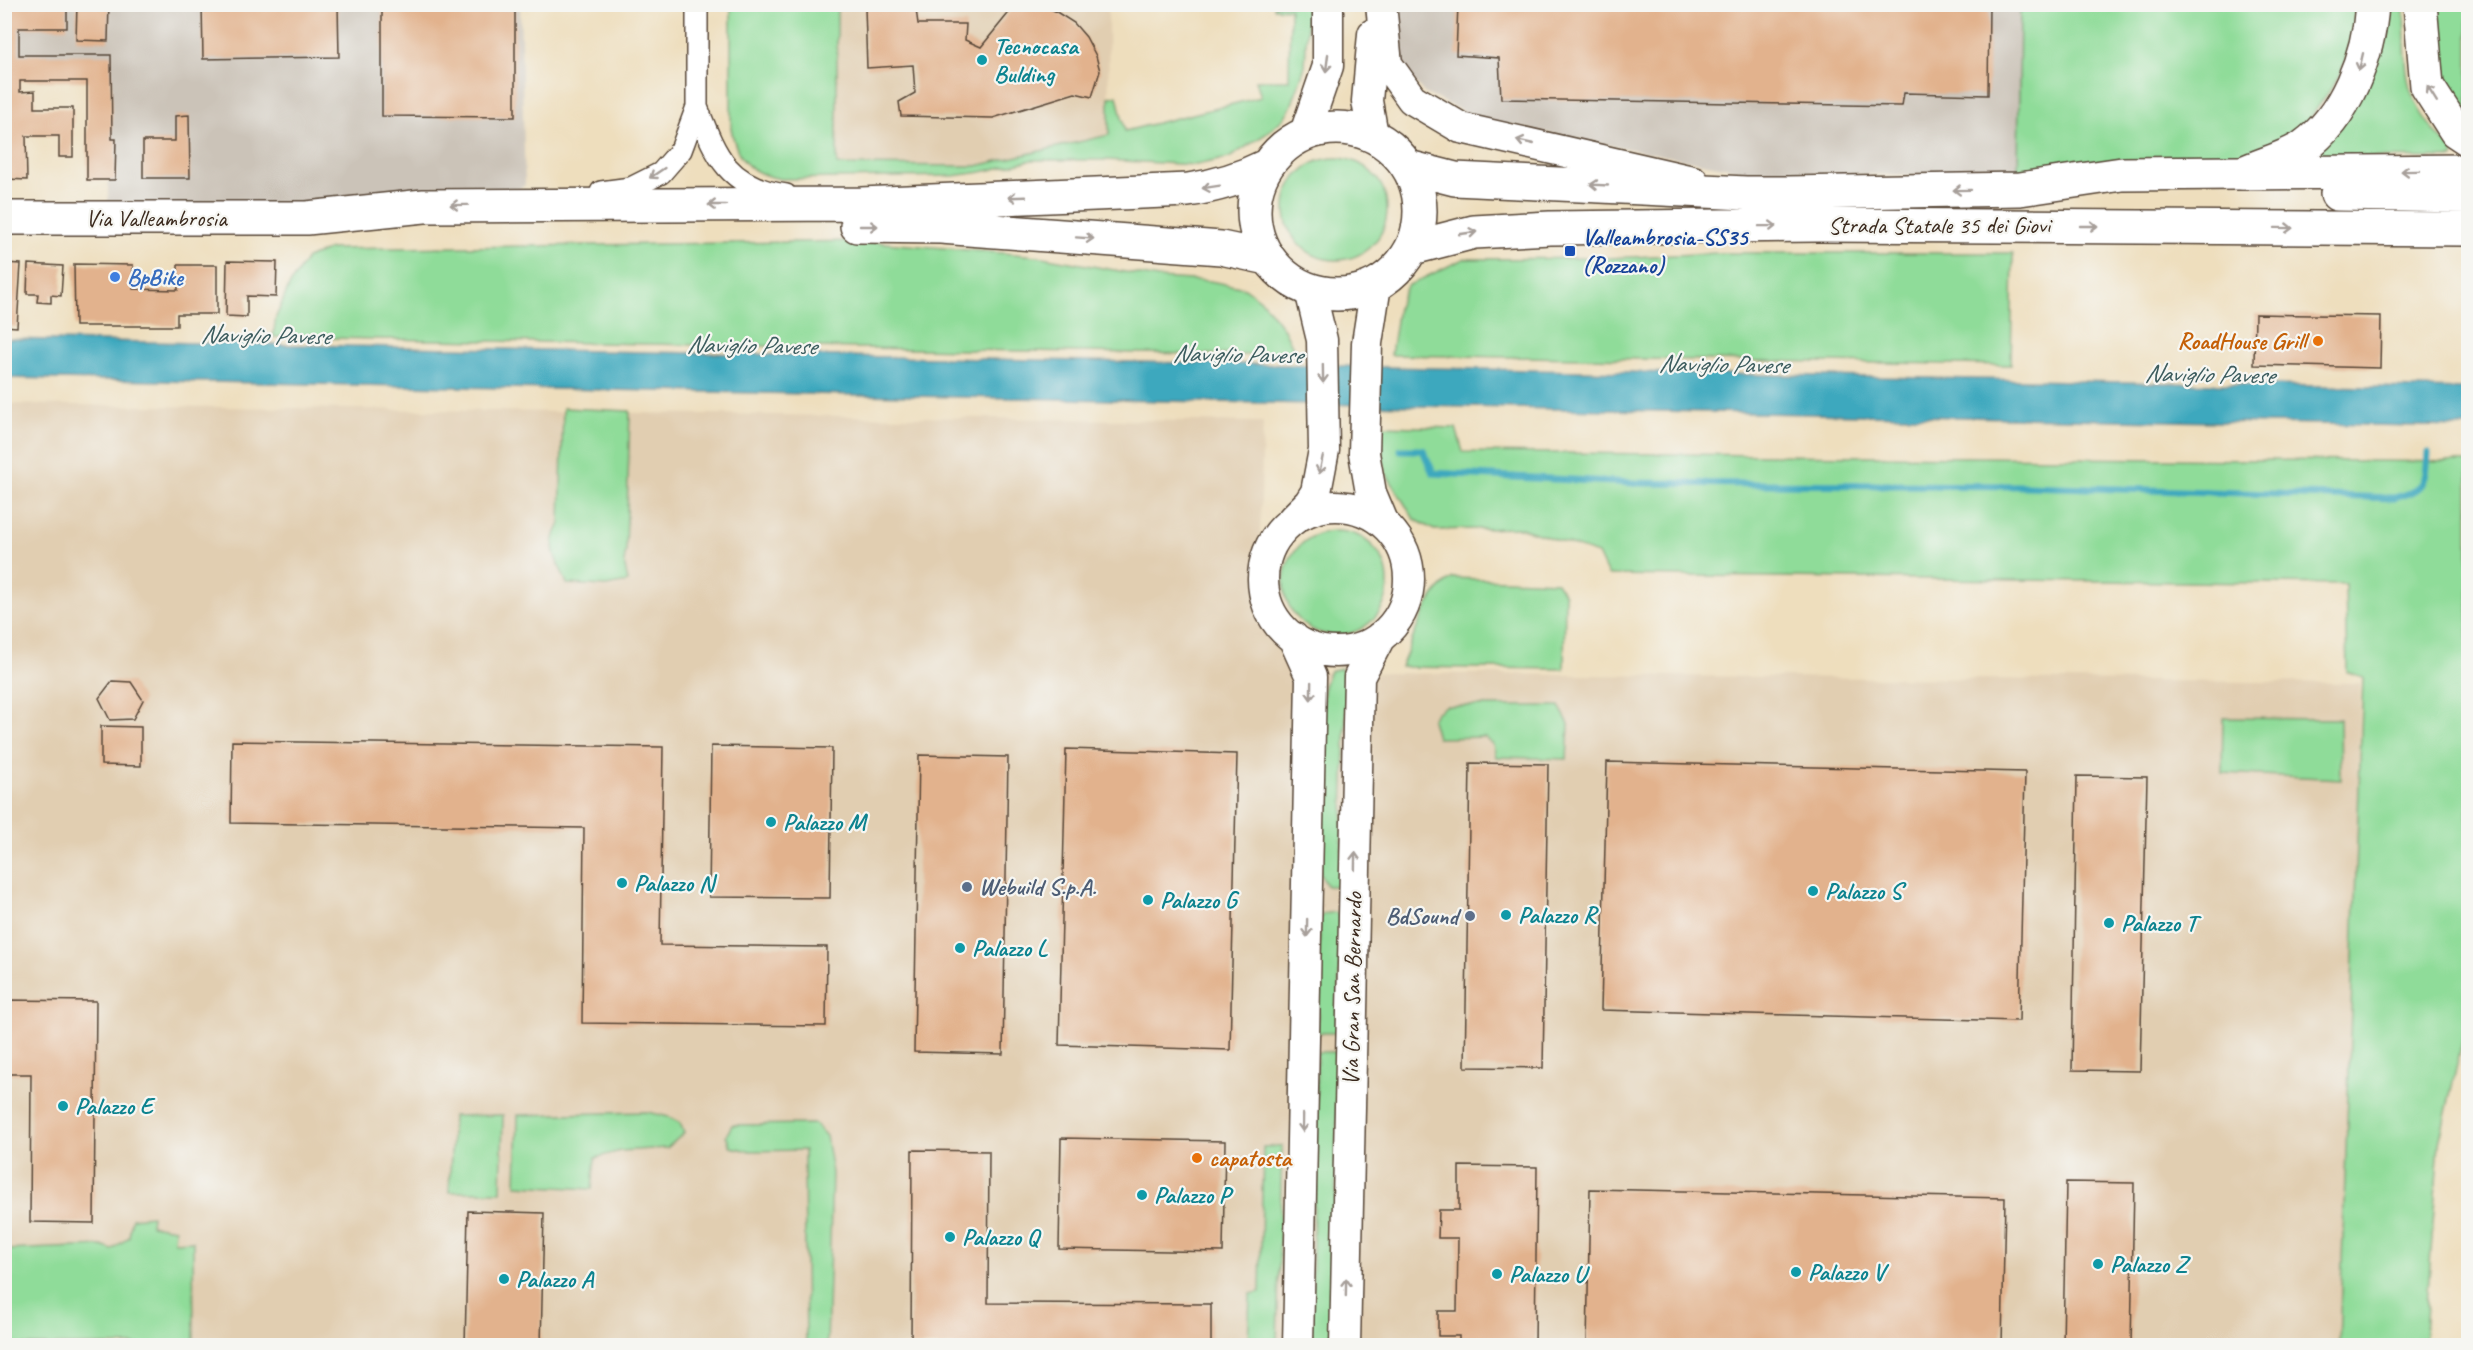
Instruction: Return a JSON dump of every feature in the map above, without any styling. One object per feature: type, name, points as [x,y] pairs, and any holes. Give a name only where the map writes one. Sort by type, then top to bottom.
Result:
[{"type":"main road","points":[[1305,133],[1328,66],[1328,4]]},
{"type":"main road","points":[[1373,135],[1367,101],[1379,4]]},
{"type":"main road","points":[[1379,4],[1387,64],[1412,99],[1461,128],[1746,193]]},
{"type":"main road","points":[[2242,172],[2303,147],[2338,113],[2359,71],[2372,4]]},
{"type":"main road","points":[[2420,4],[2427,86],[2456,132],[2469,139]]},
{"type":"main road","points":[[1328,127],[1351,128],[1373,135],[1393,149],[1408,167],[1417,186],[1420,207],[1419,228],[1412,248],[1396,269],[1376,285],[1355,293],[1332,294],[1310,290],[1294,282],[1268,258],[1258,236],[1253,212],[1256,189],[1266,166],[1283,147],[1305,133],[1328,127]]},
{"type":"main road","points":[[307,218],[424,206],[861,204],[1188,190],[1219,186],[1266,166]]},
{"type":"main road","points":[[1408,167],[1455,179],[1746,193],[2020,189],[2122,174],[2469,171]]},
{"type":"main road","name":"Strada Statale 35 dei Giovi","points":[[2020,189],[2469,196]]},
{"type":"main road","name":"Via Valleambrosia","points":[[4,218],[307,218]]},
{"type":"main road","points":[[307,218],[361,226],[397,228],[941,227],[1221,248],[1268,258]]},
{"type":"main road","name":"Strada Statale 35 dei Giovi","points":[[1412,248],[1474,232],[1550,228],[1819,225],[2469,229]]},
{"type":"main road","points":[[1310,290],[1322,340],[1324,450],[1316,492],[1309,503],[1276,537],[1271,547],[1263,580],[1267,601],[1272,612],[1277,621],[1293,637],[1313,648],[1336,652],[1359,648],[1380,637],[1396,620],[1406,599],[1408,576],[1404,553],[1384,524],[1371,493],[1364,453],[1367,343],[1376,285]]},
{"type":"main road","points":[[1291,522],[1311,511],[1332,506],[1354,508],[1375,517],[1384,524]]},
{"type":"main road","name":"Via Gran San Bernardo","points":[[1293,637],[1311,677],[1298,1346]]},
{"type":"main road","name":"Via Gran San Bernardo","points":[[1345,1346],[1359,677],[1380,637]]},
{"type":"street","points":[[495,205],[631,188],[661,173],[681,150],[696,107],[697,4]]},
{"type":"street","points":[[696,107],[720,161],[732,173],[762,190],[789,195],[871,194],[911,202]]},
{"type":"shaded area","points":[[4,5],[520,5],[525,185],[495,205],[108,218],[108,180],[115,180],[116,139],[112,139],[112,81],[5,81]]},
{"type":"shaded area","points":[[837,5],[1108,5],[1109,135],[976,166],[836,165]]},
{"type":"shaded area","points":[[1391,5],[2020,5],[2018,177],[1748,172],[1466,117],[1463,111],[1424,93],[1401,65]]},
{"type":"shaded area","points":[[5,404],[1263,422],[1260,534],[1263,603],[1288,672],[2360,683],[2348,1345],[5,1346]]},
{"type":"green space","points":[[731,5],[837,5],[837,165],[976,166],[1109,135],[1109,97],[1117,96],[1125,131],[1261,97],[1256,80],[1289,80],[1290,9],[1274,8],[1274,5],[1308,5],[1305,66],[1291,107],[1284,118],[1266,134],[1229,158],[1196,165],[1106,160],[1032,160],[982,172],[953,176],[781,179],[752,169],[741,157],[734,139],[731,128]]},
{"type":"green space","points":[[2020,5],[2356,5],[2351,40],[2340,76],[2306,124],[2281,142],[2253,154],[2172,165],[2018,177]]},
{"type":"green space","points":[[2384,5],[2404,5],[2406,61],[2414,100],[2425,119],[2454,152],[2454,158],[2310,157]]},
{"type":"green space","points":[[2428,5],[2468,5],[2468,121],[2445,94]]},
{"type":"green space","points":[[1336,158],[1355,162],[1372,173],[1383,190],[1387,209],[1383,228],[1372,245],[1355,256],[1336,260],[1317,256],[1300,245],[1289,228],[1285,209],[1289,190],[1300,173],[1317,162]]},
{"type":"green space","points":[[862,241],[1037,256],[1158,278],[1210,281],[1245,288],[1262,301],[1284,329],[1297,356],[273,337],[276,317],[290,284],[307,258],[330,249]]},
{"type":"green space","points":[[1719,253],[2013,253],[2011,365],[1391,355],[1398,307],[1407,286],[1463,259],[1610,258]]},
{"type":"green space","points":[[563,408],[630,411],[624,562],[628,582],[606,586],[567,584],[554,555],[554,541],[560,524]]},
{"type":"green space","points":[[1380,426],[1456,428],[1463,452],[2468,462],[2468,970],[2464,1034],[2439,1143],[2424,1345],[2339,1345],[2363,677],[2347,672],[2345,584],[1608,575],[1598,554],[1521,528],[1434,530],[1414,519],[1385,472]]},
{"type":"green space","points":[[1336,531],[1356,535],[1373,546],[1384,563],[1388,583],[1384,603],[1373,620],[1356,631],[1336,635],[1316,631],[1299,620],[1288,603],[1284,583],[1288,563],[1299,546],[1316,535]]},
{"type":"green space","points":[[1453,578],[1557,582],[1565,595],[1564,669],[1401,667],[1428,605],[1443,585]]},
{"type":"green space","points":[[1341,668],[1347,679],[1341,878],[1338,886],[1327,886],[1320,873],[1324,686],[1330,671]]},
{"type":"green space","points":[[1446,706],[1559,706],[1569,724],[1567,759],[1496,757],[1493,745],[1485,737],[1437,738],[1432,720],[1436,713]]},
{"type":"green space","points":[[2223,718],[2340,719],[2341,779],[2222,773]]},
{"type":"green space","points":[[1336,912],[1340,920],[1338,1033],[1317,1033],[1320,918],[1323,914]]},
{"type":"green space","points":[[1317,1052],[1338,1052],[1333,1345],[1311,1346]]},
{"type":"green space","points":[[647,1112],[669,1117],[680,1123],[684,1133],[667,1148],[620,1151],[595,1158],[592,1189],[516,1185],[518,1115]]},
{"type":"green space","points":[[503,1115],[501,1192],[449,1192],[453,1116]]},
{"type":"green space","points":[[815,1124],[826,1136],[832,1173],[827,1345],[806,1345],[804,1150],[749,1151],[731,1147],[726,1136],[732,1125]]},
{"type":"green space","points":[[1282,1146],[1277,1345],[1248,1345],[1250,1294],[1260,1292],[1263,1147]]},
{"type":"green space","points":[[152,1216],[151,1225],[175,1229],[174,1242],[193,1241],[194,1345],[5,1345],[5,1250],[102,1246],[112,1250],[129,1237],[132,1218]]},
{"type":"water","points":[[5,339],[2468,389],[2468,427],[5,378]]},
{"type":"building","points":[[4,4],[67,4],[67,28],[19,28],[19,55],[111,55],[112,139],[116,139],[115,180],[87,180],[87,81],[20,81],[20,92],[35,91],[35,108],[73,108],[73,157],[59,157],[59,136],[26,136],[27,180],[7,179]]},
{"type":"building","points":[[77,4],[109,4],[108,41],[76,40]]},
{"type":"building","points":[[202,4],[338,4],[339,57],[203,59]]},
{"type":"building","name":"Tecnocasa Bulding","points":[[1016,4],[1038,4],[1055,11],[1074,23],[1086,37],[1096,56],[1100,71],[1092,97],[1075,93],[993,118],[901,116],[899,102],[915,93],[913,65],[867,68],[865,8],[916,9],[918,24],[966,24],[965,40],[981,47]]},
{"type":"building","points":[[1458,4],[1989,4],[1988,95],[1904,93],[1902,106],[1501,99],[1499,58],[1456,55]]},
{"type":"building","points":[[382,9],[515,10],[515,117],[382,116]]},
{"type":"building","points":[[189,115],[190,178],[143,178],[143,141],[175,141],[175,116]]},
{"type":"building","points":[[227,261],[277,262],[276,297],[247,296],[247,317],[226,316]]},
{"type":"building","points":[[4,263],[21,264],[17,327],[4,326]]},
{"type":"building","points":[[28,264],[63,266],[61,296],[51,295],[51,303],[37,302],[38,294],[27,294]]},
{"type":"building","points":[[74,264],[133,265],[133,289],[178,290],[178,265],[217,265],[217,314],[177,314],[177,326],[75,326]]},
{"type":"building","name":"RoadHouse Grill","points":[[2255,314],[2381,316],[2380,368],[2254,365]]},
{"type":"building","points":[[112,681],[131,682],[143,700],[133,719],[110,720],[99,698]]},
{"type":"building","points":[[101,726],[141,727],[141,766],[101,765]]},
{"type":"building","name":"Palazzo N","points":[[232,741],[663,747],[660,945],[827,947],[826,1026],[582,1023],[584,828],[231,823]]},
{"type":"building","name":"Palazzo M","points":[[711,746],[832,748],[830,898],[709,897]]},
{"type":"building","name":"Palazzo G","points":[[1066,749],[1237,754],[1230,1050],[1059,1045]]},
{"type":"building","name":"Palazzo L","points":[[919,755],[1008,757],[1003,1054],[914,1052]]},
{"type":"building","name":"Palazzo S","points":[[1607,762],[2025,772],[2019,1021],[1601,1010]]},
{"type":"building","name":"Palazzo R","points":[[1470,763],[1548,764],[1543,1068],[1465,1067]]},
{"type":"building","name":"Palazzo T","points":[[2077,776],[2147,777],[2140,1071],[2072,1070]]},
{"type":"building","name":"Palazzo E","points":[[4,1000],[96,1001],[94,1223],[30,1222],[31,1074],[4,1074]]},
{"type":"building","name":"Palazzo P","points":[[1061,1138],[1225,1141],[1223,1252],[1059,1249]]},
{"type":"building","name":"Palazzo Q","points":[[912,1150],[989,1151],[988,1303],[1211,1304],[1211,1346],[911,1346]]},
{"type":"building","name":"Palazzo U","points":[[1459,1166],[1537,1167],[1535,1346],[1459,1346],[1459,1336],[1438,1336],[1438,1311],[1457,1311],[1458,1238],[1438,1238],[1439,1210],[1459,1210]]},
{"type":"building","name":"Palazzo Z","points":[[2066,1182],[2134,1183],[2131,1346],[2063,1346]]},
{"type":"building","name":"Palazzo V","points":[[1590,1189],[2005,1198],[2002,1346],[1587,1346]]},
{"type":"building","name":"Palazzo A","points":[[468,1211],[544,1213],[541,1346],[465,1346]]},
{"type":"waterway","points":[[1401,450],[1423,450],[1433,473],[1635,483],[2027,486],[2394,498],[2412,492],[2422,484],[2425,479],[2428,453]]},
{"type":"place","name":"Tecnocasa Bulding","points":[[982,60]]},
{"type":"place","name":"Valleambrosia-SS35 (Rozzano)","points":[[1570,251]]},
{"type":"place","name":"BpBike","points":[[115,277]]},
{"type":"place","name":"RoadHouse Grill","points":[[2318,341]]},
{"type":"place","name":"Palazzo M","points":[[771,822]]},
{"type":"place","name":"Palazzo N","points":[[622,883]]},
{"type":"place","name":"Webuild S.p.A.","points":[[967,887]]},
{"type":"place","name":"Palazzo S","points":[[1813,891]]},
{"type":"place","name":"Palazzo G","points":[[1148,900]]},
{"type":"place","name":"Palazzo R","points":[[1506,915]]},
{"type":"place","name":"BdSound","points":[[1470,916]]},
{"type":"place","name":"Palazzo T","points":[[2109,923]]},
{"type":"place","name":"Palazzo L","points":[[960,948]]},
{"type":"place","name":"Palazzo E","points":[[63,1106]]},
{"type":"place","name":"capatosta","points":[[1197,1158]]},
{"type":"place","name":"Palazzo P","points":[[1142,1195]]},
{"type":"place","name":"Palazzo Q","points":[[950,1237]]},
{"type":"place","name":"Palazzo Z","points":[[2098,1264]]},
{"type":"place","name":"Palazzo V","points":[[1796,1272]]},
{"type":"place","name":"Palazzo U","points":[[1497,1274]]},
{"type":"place","name":"Palazzo A","points":[[504,1279]]},
{"type":"water label","name":"Naviglio Pavese","points":[[265,335]]},
{"type":"water label","name":"Naviglio Pavese","points":[[751,345]]},
{"type":"water label","name":"Naviglio Pavese","points":[[1237,354]]},
{"type":"water label","name":"Naviglio Pavese","points":[[1723,364]]},
{"type":"water label","name":"Naviglio Pavese","points":[[2209,374]]}]
